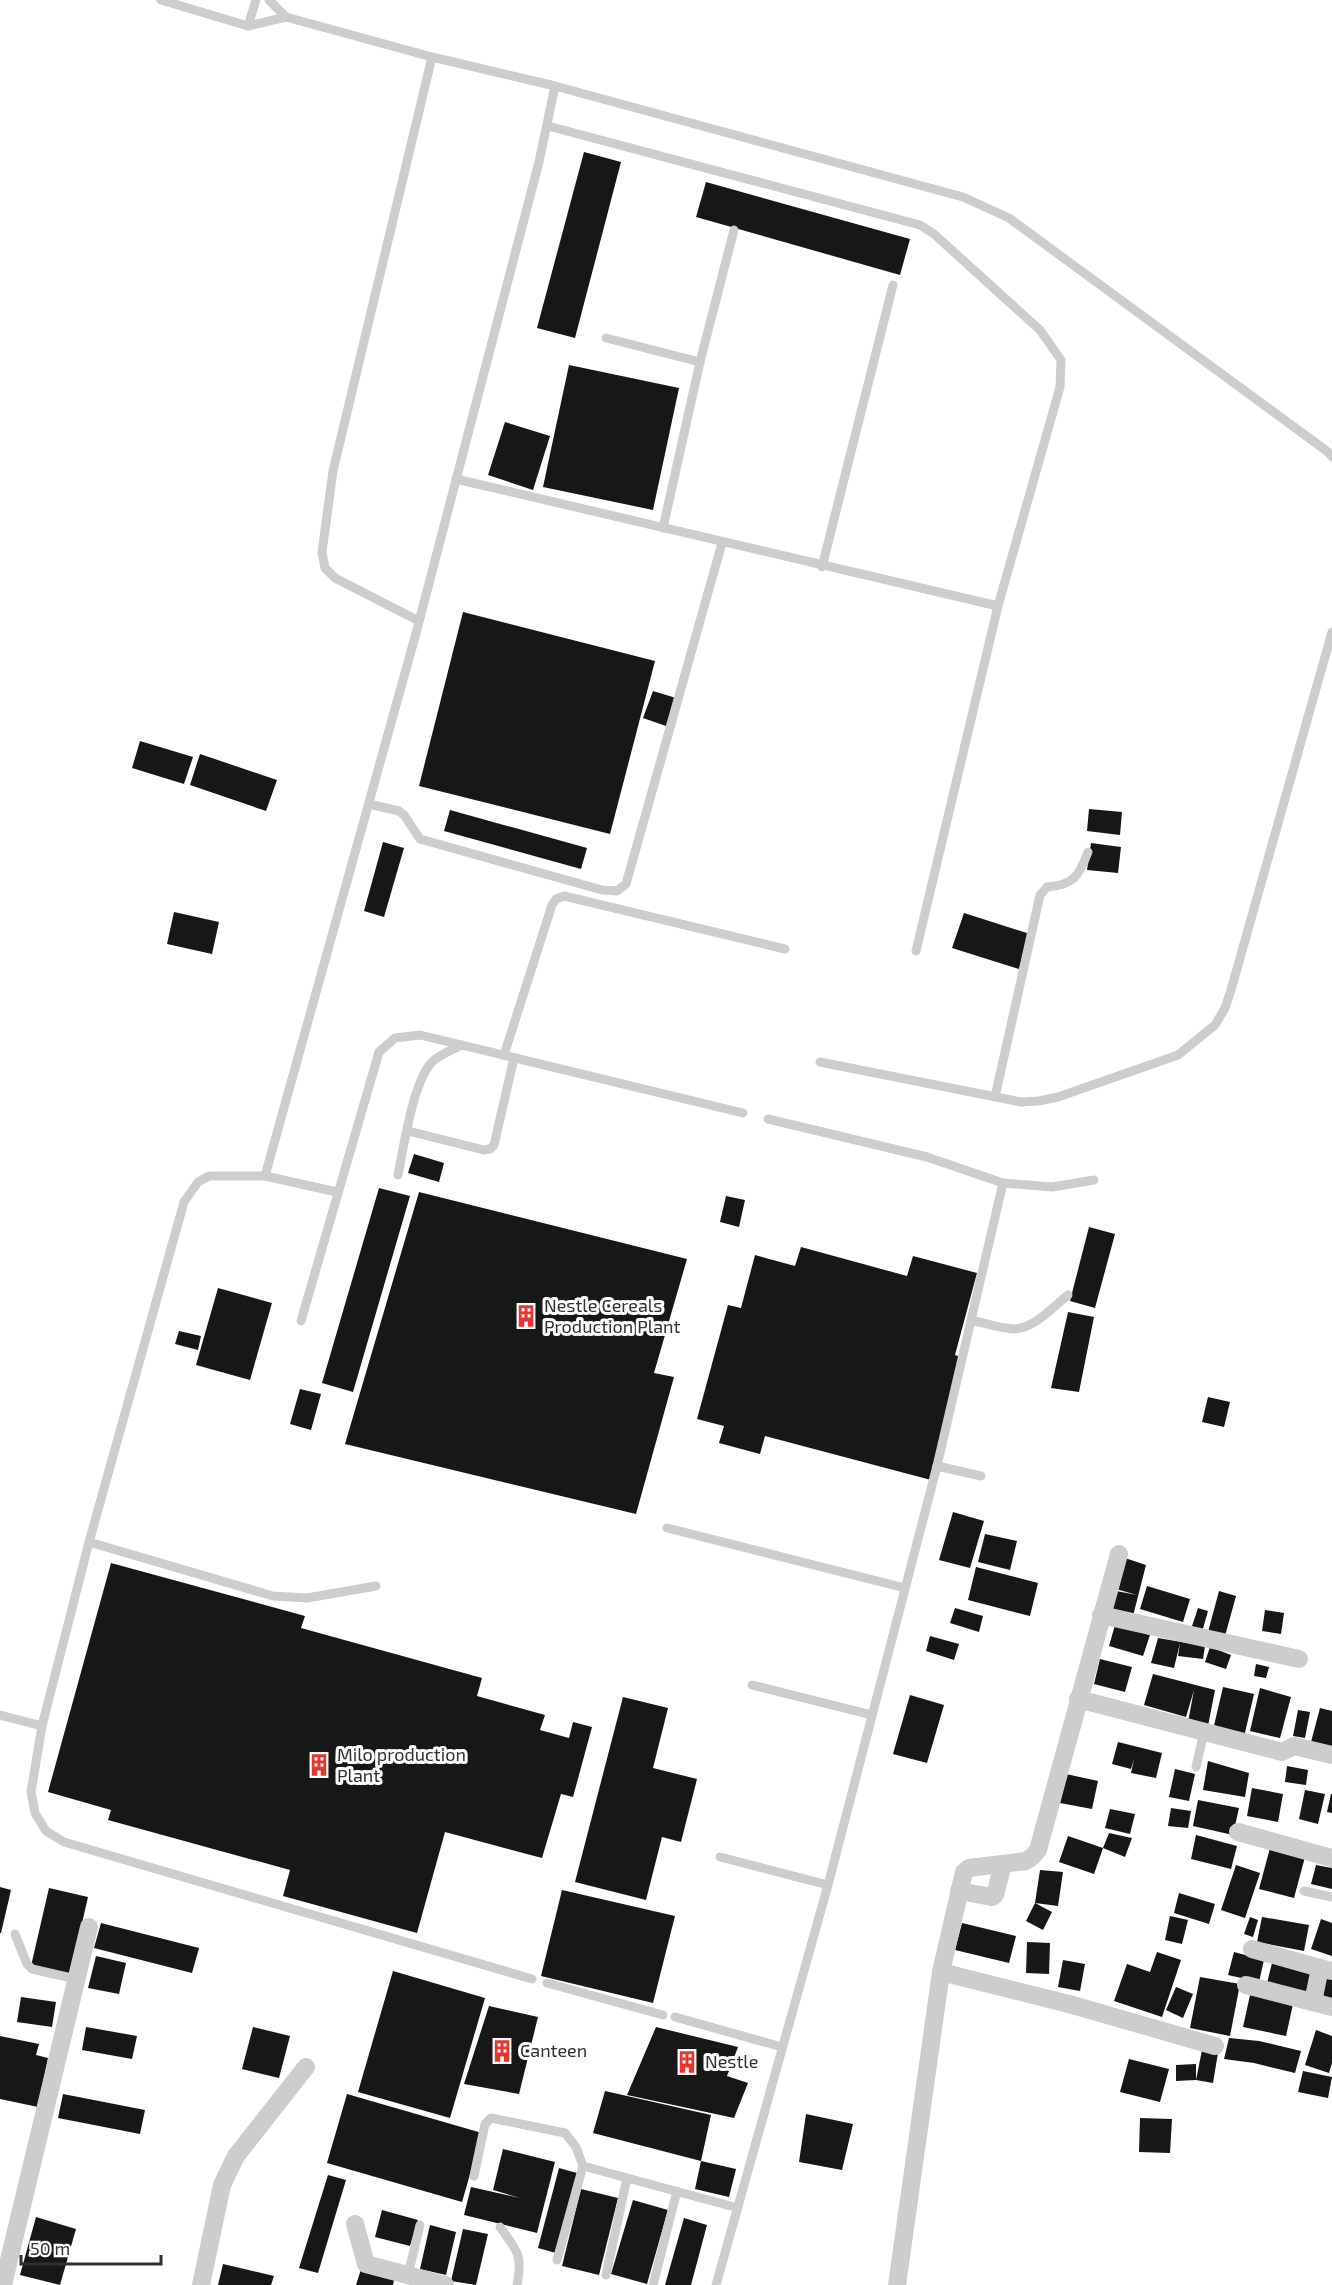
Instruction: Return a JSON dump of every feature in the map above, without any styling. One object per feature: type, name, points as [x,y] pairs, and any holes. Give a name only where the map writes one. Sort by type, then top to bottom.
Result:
[{"type":"street","points":[[897,2285],[941,1971],[964,1872],[969,1868],[1026,1861],[1038,1850],[1119,1554]]},
{"type":"street","points":[[1101,1615],[1299,1659]]},
{"type":"street","points":[[1078,1699],[1282,1752],[1294,1746],[1332,1755]]},
{"type":"street","points":[[1238,1833],[1332,1858]]},
{"type":"street","points":[[959,1891],[992,1897],[995,1895],[1003,1864]]},
{"type":"street","points":[[3,2285],[89,1927]]},
{"type":"street","points":[[1252,1949],[1326,1970],[1313,2002]]},
{"type":"street","points":[[941,1971],[1069,2004],[1215,2046]]},
{"type":"street","points":[[1246,1985],[1332,2007]]},
{"type":"street","points":[[201,2285],[222,2185],[236,2156],[306,2067]]},
{"type":"street","points":[[355,2224],[366,2264],[446,2285]]},
{"type":"lane","points":[[161,0],[248,26],[286,17],[432,57],[555,86],[963,197],[1009,218],[1332,457]]},
{"type":"lane","points":[[248,26],[256,0]]},
{"type":"lane","points":[[269,0],[286,17]]},
{"type":"lane","points":[[419,621],[334,578],[325,568],[322,552],[333,471],[432,57]]},
{"type":"lane","points":[[265,1176],[419,621],[548,126],[555,86]]},
{"type":"lane","points":[[548,126],[920,225],[934,234],[1040,330],[1061,360],[1060,387],[998,606],[916,951]]},
{"type":"lane","points":[[663,528],[700,362],[734,230]]},
{"type":"lane","points":[[822,567],[892,285]]},
{"type":"lane","points":[[606,338],[700,362]]},
{"type":"lane","points":[[456,479],[822,567],[998,606]]},
{"type":"lane","points":[[369,804],[399,811],[420,839],[602,891],[617,891],[626,884],[722,543]]},
{"type":"lane","points":[[820,1062],[1021,1102],[1039,1101],[1058,1097],[1178,1055],[1215,1024],[1231,990],[1332,632]]},
{"type":"lane","points":[[995,1097],[1040,895],[1047,887],[1062,886],[1071,882],[1081,873],[1088,852]]},
{"type":"lane","points":[[408,1131],[484,1150],[494,1145],[509,1056],[552,905],[556,899],[564,896],[785,949]]},
{"type":"lane","points":[[301,1321],[379,1052],[395,1038],[420,1035],[743,1113]]},
{"type":"lane","points":[[398,1175],[415,1100],[424,1073],[433,1062],[462,1045]]},
{"type":"lane","points":[[768,1119],[927,1157],[1003,1183],[1052,1186],[1094,1180]]},
{"type":"lane","points":[[337,1192],[265,1176],[209,1176],[198,1182],[184,1202],[89,1542],[42,1726],[32,1792],[35,1813],[46,1831],[64,1842],[532,1979]]},
{"type":"lane","points":[[716,2285],[828,1885],[937,1466],[1003,1183]]},
{"type":"lane","points":[[971,1320],[1013,1329],[1025,1327],[1068,1295]]},
{"type":"lane","points":[[937,1466],[981,1476]]},
{"type":"lane","points":[[667,1528],[905,1588]]},
{"type":"lane","points":[[89,1542],[273,1596],[307,1598],[376,1586]]},
{"type":"lane","points":[[752,1685],[872,1714]]},
{"type":"lane","points":[[0,1715],[42,1726]]},
{"type":"lane","points":[[1196,1767],[1204,1732]]},
{"type":"lane","points":[[720,1857],[828,1885]]},
{"type":"lane","points":[[1304,1891],[1332,1897]]},
{"type":"lane","points":[[15,1934],[27,1964],[32,1969],[76,1979]]},
{"type":"lane","points":[[547,1983],[663,2015]]},
{"type":"lane","points":[[675,2017],[782,2047]]},
{"type":"lane","points":[[474,2176],[485,2124],[491,2118],[565,2133],[576,2147],[583,2166],[558,2260]]},
{"type":"lane","points":[[583,2166],[738,2208]]},
{"type":"lane","points":[[606,2275],[627,2178]]},
{"type":"lane","points":[[653,2285],[677,2191]]},
{"type":"lane","points":[[408,2275],[420,2225]]},
{"type":"lane","points":[[500,2227],[514,2247],[521,2263],[517,2285]]},
{"type":"building","points":[[584,152],[621,162],[575,338],[537,328]]},
{"type":"building","points":[[706,182],[910,239],[900,275],[696,217]]},
{"type":"building","points":[[569,365],[679,388],[653,510],[543,487]]},
{"type":"building","points":[[505,422],[550,436],[533,490],[488,475]]},
{"type":"building","points":[[463,612],[655,661],[610,834],[419,786]]},
{"type":"building","points":[[653,691],[676,698],[666,726],[643,718]]},
{"type":"building","points":[[140,741],[193,757],[184,784],[132,768]]},
{"type":"building","points":[[200,754],[277,780],[266,811],[190,785]]},
{"type":"building","points":[[1089,809],[1122,812],[1120,835],[1087,831]]},
{"type":"building","points":[[450,810],[587,848],[581,869],[444,831]]},
{"type":"building","points":[[383,842],[404,848],[384,917],[364,911]]},
{"type":"building","points":[[1091,843],[1121,847],[1118,873],[1087,870]]},
{"type":"building","points":[[174,912],[219,922],[212,954],[167,944]]},
{"type":"building","points":[[964,913],[1030,934],[1019,969],[952,948]]},
{"type":"building","points":[[414,1154],[444,1163],[439,1182],[408,1173]]},
{"type":"building","points":[[379,1188],[410,1196],[353,1392],[322,1383]]},
{"type":"building","name":"Nestle Cereals Production Plant","points":[[419,1192],[687,1259],[654,1373],[674,1377],[636,1514],[345,1444]]},
{"type":"building","points":[[726,1196],[745,1200],[739,1227],[720,1222]]},
{"type":"building","points":[[1089,1227],[1115,1234],[1095,1308],[1070,1301]]},
{"type":"building","points":[[801,1247],[907,1276],[913,1256],[977,1273],[955,1355],[964,1358],[931,1480],[765,1436],[760,1454],[719,1443],[724,1426],[697,1419],[728,1305],[741,1308],[755,1255],[795,1266]]},
{"type":"building","points":[[218,1288],[272,1303],[250,1380],[196,1365]]},
{"type":"building","points":[[1068,1312],[1094,1317],[1079,1392],[1051,1388]]},
{"type":"building","points":[[179,1331],[201,1336],[198,1350],[175,1344]]},
{"type":"building","points":[[300,1389],[321,1394],[311,1430],[290,1424]]},
{"type":"building","points":[[1208,1397],[1230,1402],[1224,1427],[1202,1422]]},
{"type":"building","points":[[953,1512],[984,1521],[970,1568],[939,1560]]},
{"type":"building","points":[[985,1534],[1017,1541],[1010,1570],[978,1562]]},
{"type":"building","points":[[1125,1558],[1146,1565],[1133,1616],[1107,1611],[1111,1590],[1137,1595],[1116,1589]]},
{"type":"building","name":"Milo production Plant","points":[[111,1563],[305,1616],[301,1628],[482,1678],[477,1696],[545,1715],[540,1730],[569,1738],[573,1722],[592,1727],[573,1797],[561,1794],[542,1858],[445,1832],[417,1933],[283,1896],[290,1870],[108,1820],[111,1810],[48,1792]]},
{"type":"building","points":[[976,1567],[1038,1583],[1030,1616],[968,1600]]},
{"type":"building","points":[[1147,1586],[1190,1599],[1183,1622],[1140,1609]]},
{"type":"building","points":[[1219,1591],[1236,1596],[1225,1636],[1208,1632]]},
{"type":"building","points":[[955,1608],[983,1616],[979,1632],[950,1623]]},
{"type":"building","points":[[1198,1608],[1208,1611],[1202,1632],[1191,1629]]},
{"type":"building","points":[[1265,1610],[1284,1613],[1281,1634],[1262,1631]]},
{"type":"building","points":[[1115,1625],[1150,1635],[1143,1656],[1109,1646]]},
{"type":"building","points":[[930,1636],[959,1644],[954,1660],[926,1651]]},
{"type":"building","points":[[1158,1638],[1205,1646],[1203,1659],[1178,1656],[1180,1643],[1174,1668],[1151,1663]]},
{"type":"building","points":[[1210,1647],[1231,1655],[1226,1669],[1205,1662]]},
{"type":"building","points":[[1100,1659],[1132,1667],[1125,1692],[1094,1684]]},
{"type":"building","points":[[1256,1664],[1269,1667],[1266,1678],[1254,1676]]},
{"type":"building","points":[[1153,1674],[1215,1690],[1208,1726],[1188,1722],[1194,1690],[1186,1717],[1144,1705]]},
{"type":"building","points":[[1223,1687],[1254,1694],[1244,1737],[1213,1730]]},
{"type":"building","points":[[1260,1688],[1291,1697],[1280,1738],[1250,1731]]},
{"type":"building","points":[[910,1695],[944,1705],[927,1763],[893,1754]]},
{"type":"building","points":[[623,1697],[668,1708],[653,1768],[697,1779],[681,1842],[662,1837],[646,1900],[575,1882]]},
{"type":"building","points":[[1320,1708],[1332,1711],[1332,1748],[1311,1742]]},
{"type":"building","points":[[1298,1710],[1310,1712],[1305,1738],[1293,1736]]},
{"type":"building","points":[[1118,1742],[1162,1753],[1156,1778],[1131,1773],[1134,1759],[1131,1769],[1112,1764]]},
{"type":"building","points":[[1208,1761],[1249,1773],[1245,1797],[1203,1790]]},
{"type":"building","points":[[1287,1766],[1308,1770],[1306,1785],[1285,1782]]},
{"type":"building","points":[[1175,1769],[1195,1774],[1189,1801],[1169,1797]]},
{"type":"building","points":[[1066,1774],[1098,1781],[1092,1809],[1060,1803]]},
{"type":"building","points":[[1252,1788],[1283,1794],[1278,1822],[1247,1816]]},
{"type":"building","points":[[1305,1790],[1325,1794],[1318,1824],[1299,1819]]},
{"type":"building","points":[[1332,1794],[1332,1813],[1327,1812]]},
{"type":"building","points":[[1198,1800],[1239,1808],[1233,1835],[1193,1826]]},
{"type":"building","points":[[1171,1808],[1191,1811],[1188,1828],[1168,1826]]},
{"type":"building","points":[[1110,1809],[1135,1814],[1130,1834],[1105,1828]]},
{"type":"building","points":[[1109,1833],[1132,1838],[1125,1857],[1103,1848]]},
{"type":"building","points":[[1196,1835],[1237,1846],[1231,1869],[1191,1859]]},
{"type":"building","points":[[1068,1836],[1103,1848],[1094,1874],[1059,1862]]},
{"type":"building","points":[[1270,1848],[1305,1857],[1294,1898],[1259,1889]]},
{"type":"building","points":[[1236,1865],[1260,1873],[1245,1918],[1221,1910]]},
{"type":"building","points":[[1316,1865],[1332,1868],[1332,1889],[1311,1884]]},
{"type":"building","points":[[1040,1870],[1063,1872],[1058,1906],[1035,1903]]},
{"type":"building","points":[[0,1887],[11,1890],[1,1933],[0,1933]]},
{"type":"building","points":[[49,1888],[88,1897],[70,1975],[31,1966]]},
{"type":"building","points":[[562,1890],[675,1916],[653,2003],[541,1976]]},
{"type":"building","points":[[1179,1893],[1215,1904],[1209,1924],[1174,1913]]},
{"type":"building","points":[[1035,1903],[1052,1912],[1043,1930],[1026,1921]]},
{"type":"building","points":[[1170,1916],[1188,1920],[1182,1944],[1165,1940]]},
{"type":"building","points":[[1250,1917],[1258,1920],[1253,1937],[1244,1934]]},
{"type":"building","points":[[1262,1917],[1309,1925],[1304,1951],[1257,1942]]},
{"type":"building","points":[[1321,1919],[1332,1923],[1332,1956],[1311,1949]]},
{"type":"building","points":[[101,1923],[199,1948],[192,1973],[94,1948]]},
{"type":"building","points":[[962,1923],[1016,1936],[1009,1963],[955,1950]]},
{"type":"building","points":[[1027,1942],[1050,1943],[1049,1974],[1026,1973]]},
{"type":"building","points":[[1157,1952],[1181,1960],[1162,2017],[1114,2001],[1127,1964],[1150,1972]]},
{"type":"building","points":[[1234,1952],[1264,1960],[1259,1982],[1228,1975]]},
{"type":"building","points":[[96,1956],[126,1963],[119,1994],[88,1988]]},
{"type":"building","points":[[1273,1959],[1312,1969],[1305,1997],[1266,1987]]},
{"type":"building","points":[[1063,1960],[1085,1964],[1080,1991],[1058,1987]]},
{"type":"building","points":[[393,1971],[485,1998],[450,2118],[358,2092]]},
{"type":"building","points":[[1327,1973],[1332,1974],[1332,2003],[1321,2000]]},
{"type":"building","points":[[1200,1977],[1240,1984],[1230,2036],[1190,2028]]},
{"type":"building","points":[[1176,1987],[1193,1994],[1183,2018],[1166,2010]]},
{"type":"building","points":[[1250,1995],[1293,2004],[1286,2036],[1243,2027]]},
{"type":"building","points":[[21,1997],[56,2002],[52,2027],[17,2022]]},
{"type":"building","name":"Canteen","points":[[489,2006],[538,2017],[519,2094],[464,2084]]},
{"type":"building","points":[[86,2027],[137,2036],[132,2059],[82,2050]]},
{"type":"building","points":[[253,2027],[290,2036],[279,2078],[242,2069]]},
{"type":"building","name":"Nestle","points":[[656,2027],[738,2047],[727,2076],[748,2083],[734,2118],[627,2095]]},
{"type":"building","points":[[1316,2030],[1332,2036],[1332,2063],[1329,2073],[1305,2065]]},
{"type":"building","points":[[0,2036],[39,2044],[36,2055],[48,2058],[38,2107],[0,2099]]},
{"type":"building","points":[[1229,2038],[1259,2041],[1301,2051],[1295,2073],[1254,2063],[1224,2059]]},
{"type":"building","points":[[1202,2050],[1218,2053],[1213,2083],[1196,2080]]},
{"type":"building","points":[[1129,2059],[1169,2069],[1160,2102],[1120,2092]]},
{"type":"building","points":[[1196,2064],[1196,2080],[1176,2081],[1176,2065]]},
{"type":"building","points":[[1303,2071],[1332,2077],[1328,2098],[1298,2092]]},
{"type":"building","points":[[605,2091],[711,2115],[701,2161],[593,2133]]},
{"type":"building","points":[[63,2094],[145,2110],[140,2134],[58,2118]]},
{"type":"building","points":[[347,2094],[482,2133],[462,2202],[327,2163]]},
{"type":"building","points":[[806,2114],[853,2124],[842,2170],[799,2162]]},
{"type":"building","points":[[1140,2118],[1172,2119],[1170,2153],[1139,2152]]},
{"type":"building","points":[[503,2149],[555,2162],[537,2233],[464,2215],[471,2187],[520,2198],[493,2190]]},
{"type":"building","points":[[701,2161],[736,2169],[729,2197],[695,2189]]},
{"type":"building","points":[[559,2168],[577,2173],[556,2253],[538,2248]]},
{"type":"building","points":[[328,2175],[346,2180],[318,2273],[299,2268]]},
{"type":"building","points":[[581,2189],[618,2198],[599,2275],[562,2266]]},
{"type":"building","points":[[633,2200],[668,2210],[647,2284],[611,2274]]},
{"type":"building","points":[[382,2210],[418,2220],[410,2246],[375,2237]]},
{"type":"building","points":[[36,2217],[76,2229],[60,2285],[20,2275]]},
{"type":"building","points":[[684,2218],[707,2225],[691,2285],[665,2285]]},
{"type":"building","points":[[430,2225],[456,2232],[446,2275],[420,2269]]},
{"type":"building","points":[[463,2229],[488,2234],[476,2285],[451,2281]]},
{"type":"building","points":[[223,2264],[274,2276],[271,2285],[218,2285]]},
{"type":"building","points":[[362,2266],[395,2275],[393,2285],[356,2285]]},
{"type":"place","name":"Nestle Cereals Production Plant","points":[[526,1316]]},
{"type":"place","name":"Milo production Plant","points":[[319,1765]]},
{"type":"place","name":"Canteen","points":[[502,2051]]},
{"type":"place","name":"Nestle","points":[[687,2062]]}]
